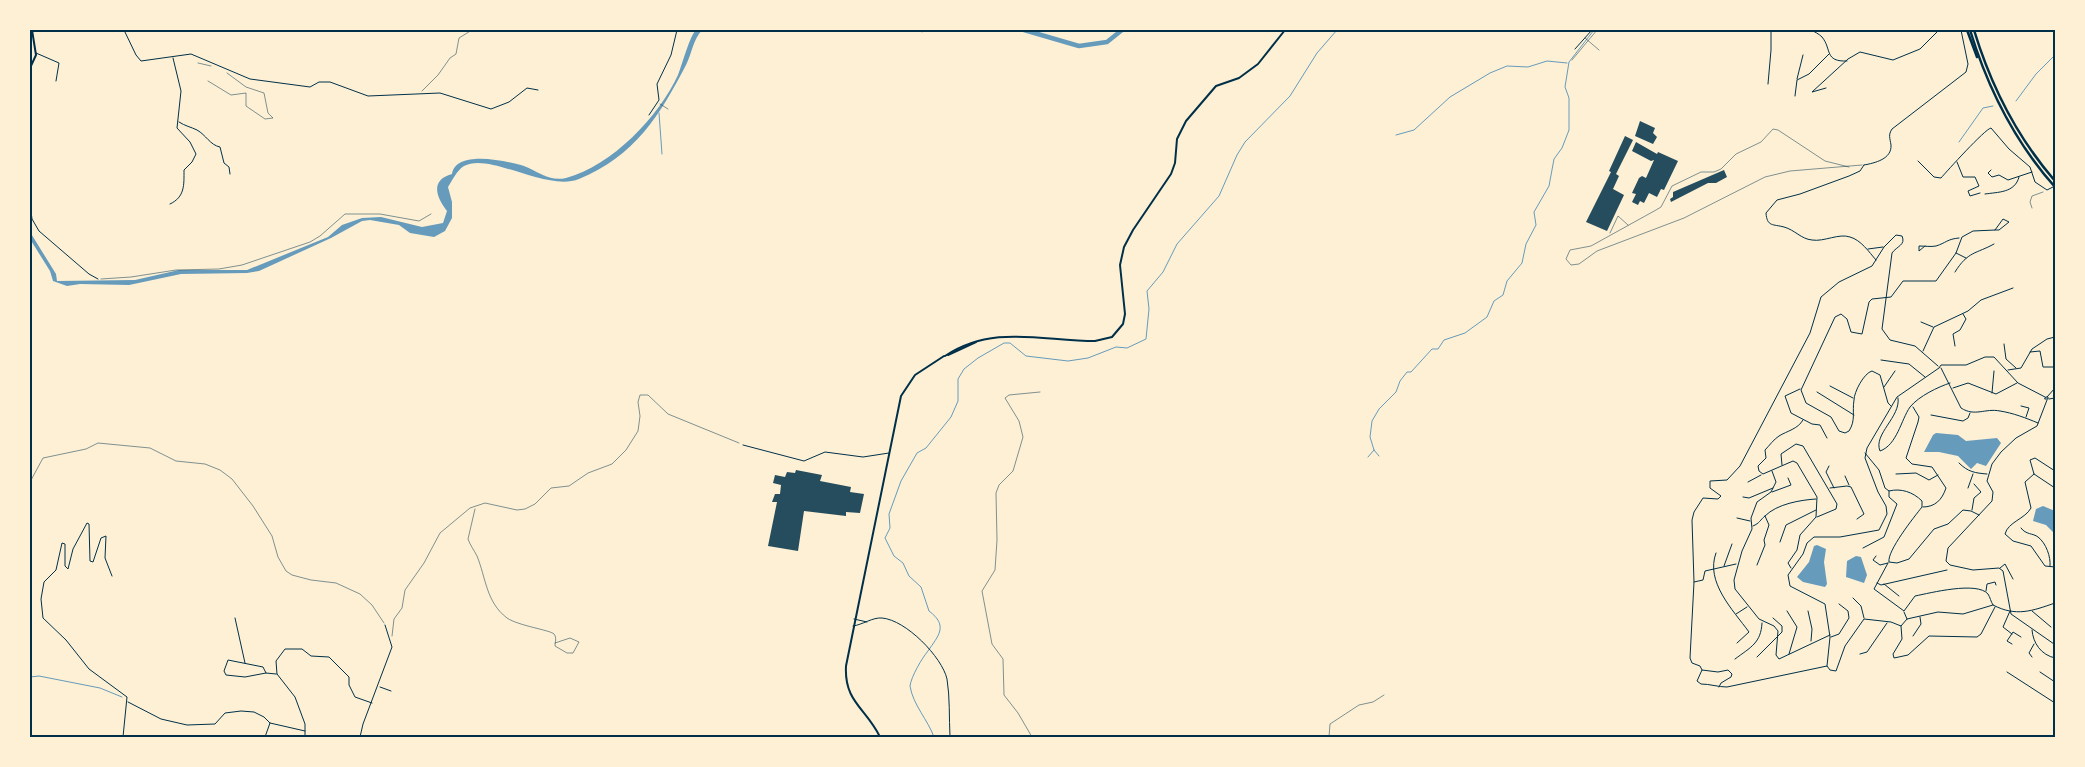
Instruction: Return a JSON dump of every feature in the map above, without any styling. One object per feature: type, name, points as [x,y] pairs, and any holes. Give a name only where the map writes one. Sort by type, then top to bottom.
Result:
[{"type":"highway","points":[[1968,30],[1996,101],[2010,128],[2034,162],[2055,186]]},
{"type":"highway","points":[[1975,30],[1992,82],[2011,120],[2029,149],[2055,181]]},
{"type":"main road","points":[[30,68],[36,53],[32,30]]},
{"type":"main road","points":[[880,737],[854,702],[847,686],[846,666],[854,619],[904,389],[920,370],[978,340],[1004,335],[1095,341],[1108,339],[1117,334],[1123,324],[1125,314],[1120,273],[1124,247],[1133,230],[1171,174],[1181,130],[1216,86],[1232,81],[1248,72],[1286,30]]},
{"type":"street","points":[[124,30],[141,61],[191,54],[250,79],[310,87],[320,82],[330,82],[368,96],[440,93],[490,109],[509,102],[527,88],[538,90]]},
{"type":"street","points":[[649,115],[659,100],[660,92],[657,87],[671,55],[677,30]]},
{"type":"street","points":[[1572,60],[1592,30]]},
{"type":"street","points":[[1575,49],[1597,30]]},
{"type":"street","points":[[1768,84],[1771,50],[1770,30]]},
{"type":"street","points":[[1811,30],[1823,38],[1829,54],[1839,61],[1847,60]]},
{"type":"street","points":[[1826,88],[1812,93],[1847,60],[1860,52],[1887,60],[1901,57],[1921,49],[1939,30]]},
{"type":"street","points":[[1844,166],[1824,161],[1786,135],[1773,129],[1761,142],[1736,154],[1721,169],[1714,172],[1700,172],[1672,186],[1661,207],[1591,246],[1568,252],[1566,256],[1568,262],[1576,265],[1597,251],[1684,218],[1765,176],[1790,171],[1864,165],[1886,158],[1891,149],[1889,136],[1892,129],[1966,72],[1968,64],[1961,30]]},
{"type":"street","points":[[1586,40],[1599,50]]},
{"type":"street","points":[[36,53],[59,63],[56,81]]},
{"type":"street","points":[[1797,80],[1829,54]]},
{"type":"street","points":[[1795,96],[1803,55]]},
{"type":"street","points":[[170,204],[178,201],[182,195],[184,170],[192,162],[196,154],[190,142],[177,128],[182,91],[173,58]]},
{"type":"street","points":[[1800,69],[1805,75]]},
{"type":"street","points":[[178,122],[184,126],[196,129],[212,144],[220,147],[224,163],[229,167],[230,174]]},
{"type":"street","points":[[1918,161],[1934,177],[1939,179],[1949,166],[1957,161],[1983,132],[1991,128],[2009,149],[2027,164],[2033,172],[2035,182],[2046,190],[2055,186]]},
{"type":"street","points":[[1957,161],[1963,177],[1975,177],[1979,186],[1968,191],[1970,196],[1980,193]]},
{"type":"street","points":[[1864,165],[1860,171],[1848,176],[1777,200],[1766,213],[1769,223],[1788,228],[1804,239],[1814,241],[1845,235],[1852,237],[1876,260]]},
{"type":"street","points":[[1991,170],[1988,173],[1992,177],[1999,175],[2008,180],[2033,172]]},
{"type":"street","points":[[1985,194],[2001,194],[2015,184],[2019,176]]},
{"type":"street","points":[[30,204],[32,219],[39,231],[89,274],[98,279]]},
{"type":"street","points":[[1610,235],[1618,216],[1628,226]]},
{"type":"street","points":[[1925,246],[1935,246],[1948,239],[1960,238],[1973,231],[1995,230],[2004,227],[2008,222],[2003,220],[1995,230]]},
{"type":"street","points":[[1702,670],[1700,666],[1692,663],[1690,658],[1694,582],[1692,529],[1694,512],[1703,498],[1718,499],[1722,496],[1710,488],[1710,481],[1726,480],[1740,466],[1810,333],[1821,297],[1839,282],[1872,266],[1884,247],[1896,235],[1902,236],[1903,244],[1892,253],[1882,329],[1885,335],[1890,340],[1915,346],[1940,367],[1953,388],[1961,408],[1970,412],[2000,411],[2038,422]]},
{"type":"street","points":[[1891,406],[1888,403],[1880,375],[1869,371],[1854,399],[1855,415],[1849,431],[1845,433],[1840,432],[1831,417],[1806,403],[1801,390],[1835,317],[1841,314],[1847,319],[1851,332],[1862,334],[1872,299],[1886,299],[1893,295],[1904,281],[1936,281],[1956,253],[1960,238]]},
{"type":"street","points":[[1956,272],[1966,258],[1980,249],[1986,249],[1994,244]]},
{"type":"street","points":[[1866,249],[1884,247]]},
{"type":"street","points":[[1956,253],[1966,258]]},
{"type":"street","points":[[1922,352],[1934,327],[1962,314],[1981,300],[2013,288]]},
{"type":"street","points":[[1955,346],[1953,334],[1959,332],[1966,318],[1962,314]]},
{"type":"street","points":[[1921,322],[1934,327]]},
{"type":"street","points":[[2006,370],[2017,369],[2024,365],[2030,352],[2047,339],[2055,336]]},
{"type":"street","points":[[2004,344],[2006,359],[2017,369]]},
{"type":"street","points":[[2030,352],[2040,351],[2043,367],[2055,367]]},
{"type":"street","points":[[1827,666],[1830,636],[1825,604],[1790,586],[1788,576],[1810,540],[1814,537],[1840,537],[1874,532],[1884,522],[1887,514],[1886,506],[1878,492],[1865,458],[1865,452],[1897,397],[1940,367],[1966,365],[1990,356],[1998,359],[2018,382],[2047,398],[2055,398]]},
{"type":"street","points":[[1881,360],[1909,364],[1921,371],[1926,377]]},
{"type":"street","points":[[1884,388],[1895,371]]},
{"type":"street","points":[[1992,393],[1994,371]]},
{"type":"street","points":[[1953,388],[1968,383],[1999,394],[2018,382]]},
{"type":"street","points":[[1897,397],[1898,408],[1880,442],[1880,451],[1897,433],[1912,405],[1936,389],[1950,383]]},
{"type":"street","points":[[1830,386],[1854,399]]},
{"type":"street","points":[[2013,579],[2005,564],[1999,568],[1973,570],[1950,565],[1946,561],[1948,548],[1992,501],[1994,496],[1987,481],[1988,474],[2002,452],[2016,438],[2033,430],[2047,398],[2055,388]]},
{"type":"street","points":[[1801,390],[1787,394],[1785,399],[1791,414],[1820,425],[1826,438]]},
{"type":"street","points":[[1816,392],[1855,415]]},
{"type":"street","points":[[1912,405],[1919,417],[1906,458],[1912,464],[1932,467],[1946,488],[1944,495],[1931,507],[1922,507]]},
{"type":"street","points":[[2021,406],[2029,408],[2026,418]]},
{"type":"street","points":[[1931,415],[1963,421],[1968,418],[1970,412]]},
{"type":"street","points":[[1761,474],[1758,466],[1766,458],[1766,448],[1773,445],[1777,437],[1799,426],[1803,420]]},
{"type":"street","points":[[1782,465],[1781,454],[1796,444],[1800,444],[1829,488],[1837,506],[1816,517],[1800,535],[1797,550],[1788,563],[1792,568]]},
{"type":"street","points":[[743,445],[804,461],[825,452],[863,457],[889,453]]},
{"type":"street","points":[[1863,548],[1884,537],[1897,504],[1889,497],[1889,491],[1885,488],[1879,470],[1865,452]]},
{"type":"street","points":[[2055,471],[2033,458],[2030,462],[2034,474],[2055,488]]},
{"type":"street","points":[[1748,482],[1782,465],[1793,461],[1797,463],[1817,499],[1816,517]]},
{"type":"street","points":[[1959,463],[1973,473],[1988,474]]},
{"type":"street","points":[[1829,466],[1826,472],[1834,488]]},
{"type":"street","points":[[1772,471],[1775,478],[1772,492]]},
{"type":"street","points":[[1896,474],[1916,473],[1929,480],[1938,474]]},
{"type":"street","points":[[1968,488],[1973,473]]},
{"type":"street","points":[[2034,474],[2026,482],[2031,508],[2027,515],[2009,526],[2005,534],[2013,541],[2031,546],[2045,566],[2055,567]]},
{"type":"street","points":[[1845,476],[1864,514],[1857,519]]},
{"type":"street","points":[[1753,527],[1750,521],[1757,502],[1772,492],[1791,484],[1788,478]]},
{"type":"street","points":[[1971,510],[1974,498],[1981,492],[1974,484]]},
{"type":"street","points":[[1829,488],[1849,486]]},
{"type":"street","points":[[1743,497],[1750,498],[1774,487]]},
{"type":"street","points":[[1889,491],[1896,489],[1908,491],[1920,498],[1922,507],[1889,555],[1889,562],[1876,582],[1874,589],[1875,592],[1904,611],[1908,618]]},
{"type":"street","points":[[1817,499],[1794,501],[1765,516],[1760,523],[1753,527],[1737,564],[1734,580],[1735,589],[1763,622],[1774,626],[1779,634],[1777,657],[1781,659],[1811,642],[1839,634],[1849,618],[1848,611],[1839,604]]},
{"type":"street","points":[[1780,542],[1786,525],[1816,510]]},
{"type":"street","points":[[1876,556],[1873,560],[1880,566],[1889,562],[1897,563],[1909,559],[1934,528],[1948,524],[1963,510],[1971,510],[1980,515]]},
{"type":"street","points":[[1757,565],[1766,545],[1764,540],[1769,526],[1765,516]]},
{"type":"street","points":[[1737,518],[1750,521]]},
{"type":"street","points":[[112,576],[105,558],[106,536],[101,538],[93,562],[90,561],[89,524],[86,523],[73,549],[68,569],[65,566],[65,544],[61,545],[56,570],[44,582],[41,612],[43,618],[66,640],[89,669],[127,697],[123,737]]},
{"type":"street","points":[[2021,528],[2025,533],[2039,538],[2050,555],[2050,567]]},
{"type":"street","points":[[1724,567],[1732,544]]},
{"type":"street","points":[[1716,553],[1712,569],[1724,598],[1749,632],[1737,644]]},
{"type":"street","points":[[1694,582],[1702,582],[1704,572],[1737,564]]},
{"type":"street","points":[[1999,568],[2003,571],[2010,610],[2014,618],[2054,644]]},
{"type":"street","points":[[1884,584],[1947,570]]},
{"type":"street","points":[[1876,582],[1884,584],[1899,596]]},
{"type":"street","points":[[1994,606],[1986,592],[1987,584],[1996,582],[1996,586]]},
{"type":"street","points":[[1904,611],[1915,596],[1962,588],[1986,592]]},
{"type":"street","points":[[1702,670],[1697,677],[1698,683],[1720,687],[1750,683],[1827,666],[1834,671],[1838,668],[1845,646],[1864,619],[1861,606],[1853,598]]},
{"type":"street","points":[[1994,606],[1982,634],[1977,637],[1929,636],[1908,655],[1894,658],[1893,654],[1902,639],[1901,626],[1908,618],[1938,612],[1962,614],[1994,606],[2020,613],[2055,603]]},
{"type":"street","points":[[1735,614],[1748,606]]},
{"type":"street","points":[[2010,610],[2003,626],[2012,634],[2013,632],[2021,637]]},
{"type":"street","points":[[1787,611],[1797,627],[1789,655]]},
{"type":"street","points":[[1808,611],[1812,629],[1811,642]]},
{"type":"street","points":[[2032,611],[2035,616],[2051,627]]},
{"type":"street","points":[[1913,636],[1921,624],[1920,616]]},
{"type":"street","points":[[235,618],[245,664]]},
{"type":"street","points":[[853,626],[881,618],[901,624],[911,630],[927,648],[947,678],[950,737]]},
{"type":"street","points":[[1757,657],[1782,632],[1782,626],[1773,618]]},
{"type":"street","points":[[854,619],[868,622]]},
{"type":"street","points":[[1864,619],[1901,626]]},
{"type":"street","points":[[1736,659],[1758,640],[1762,633],[1763,622]]},
{"type":"street","points":[[1860,654],[1867,652],[1887,622]]},
{"type":"street","points":[[360,737],[363,724],[379,687],[384,667],[391,653],[391,642],[384,625]]},
{"type":"street","points":[[2032,629],[2034,643],[2029,653],[2032,657]]},
{"type":"street","points":[[2012,634],[2007,641],[2012,644]]},
{"type":"street","points":[[2034,643],[2048,657],[2055,658]]},
{"type":"street","points":[[305,737],[305,724],[294,694],[277,674],[276,661],[285,649],[302,648],[311,656],[329,657],[348,677],[348,685],[355,697],[372,703]]},
{"type":"street","points":[[266,673],[263,667],[226,660],[224,673],[245,677],[266,673],[277,674]]},
{"type":"street","points":[[1702,670],[1730,671],[1731,677],[1721,683],[1720,687]]},
{"type":"street","points":[[2007,672],[2055,703]]},
{"type":"street","points":[[2040,672],[2055,682]]},
{"type":"street","points":[[379,687],[391,692]]},
{"type":"street","points":[[126,702],[157,718],[187,725],[215,724],[225,713],[241,711],[260,714],[270,723],[305,731]]},
{"type":"street","points":[[265,737],[270,723]]},
{"type":"path","points":[[420,94],[438,75],[450,58],[456,54],[459,38],[472,30]]},
{"type":"path","points":[[483,30],[490,30]]},
{"type":"path","points":[[198,64],[213,66]]},
{"type":"path","points":[[208,81],[231,95],[246,93],[246,106],[265,119],[273,118],[268,113],[264,93],[246,87],[227,73]]},
{"type":"path","points":[[660,104],[668,109]]},
{"type":"path","points":[[2032,208],[2030,202],[2032,196],[2046,190]]},
{"type":"path","points":[[98,279],[130,277],[182,269],[220,269],[242,265],[310,242],[320,236],[345,214],[380,214],[419,221],[431,214]]},
{"type":"path","points":[[1032,737],[1018,713],[1004,695],[1002,659],[992,644],[982,591],[995,570],[998,540],[996,493],[1012,470],[1022,437],[1019,421],[1005,398],[1009,395],[1040,392]]},
{"type":"path","points":[[391,642],[394,618],[402,608],[405,590],[427,558],[436,537],[470,508],[485,503],[517,510],[525,509],[536,504],[552,488],[569,486],[588,473],[612,464],[626,450],[637,434],[640,416],[638,398],[643,394],[648,395],[668,414],[743,445]]},
{"type":"path","points":[[30,482],[43,458],[86,449],[98,443],[150,448],[176,461],[213,467],[232,479],[253,506],[272,536],[278,557],[286,571],[292,575],[311,580],[336,583],[360,594],[372,605],[384,625]]},
{"type":"path","points":[[476,507],[468,539],[476,555],[490,599],[512,621],[524,627],[552,633],[556,637],[555,644]]},
{"type":"path","points":[[570,638],[579,642],[573,653],[561,650],[555,644],[570,638]]},
{"type":"path","points":[[1329,737],[1330,724],[1359,705],[1373,702],[1384,695]]},
{"type":"water","points":[[696,30],[702,30],[686,65],[666,101],[644,132],[616,159],[599,170],[579,179],[566,182],[535,177],[488,164],[475,163],[464,166],[448,187],[452,202],[452,218],[445,231],[434,237],[410,233],[399,225],[370,220],[362,221],[331,238],[259,271],[247,273],[181,274],[129,285],[80,284],[67,286],[53,281],[50,271],[30,239],[30,232],[56,274],[57,281],[135,280],[179,270],[247,270],[328,237],[342,225],[362,218],[381,217],[422,227],[443,223],[447,211],[438,195],[438,185],[440,180],[452,174],[456,166],[463,162],[472,159],[495,160],[524,166],[549,177],[560,179],[583,172],[617,151],[646,122],[670,91]]},
{"type":"water","points":[[1936,433],[1958,435],[1966,441],[1997,438],[2001,443],[1986,466],[1977,463],[1971,469],[1958,456],[1939,452],[1924,452]]},
{"type":"water","points":[[2043,506],[2055,511],[2055,534],[2046,525],[2033,521],[2036,509]]},
{"type":"water","points":[[1817,545],[1826,549],[1824,562],[1827,584],[1825,587],[1803,582],[1797,577],[1809,562],[1814,546]]},
{"type":"water","points":[[1856,556],[1861,557],[1867,575],[1864,583],[1846,577],[1847,561]]},
{"type":"building","points":[[1640,121],[1655,128],[1653,133],[1657,137],[1653,144],[1635,136]]},
{"type":"building","points":[[1625,136],[1633,140],[1616,174],[1619,176],[1613,189],[1624,195],[1607,231],[1586,222],[1611,172],[1609,171]]},
{"type":"building","points":[[1636,142],[1657,154],[1658,152],[1678,161],[1664,190],[1661,189],[1657,197],[1649,193],[1644,203],[1640,201],[1638,205],[1632,202],[1636,194],[1632,193],[1639,178],[1642,176],[1646,178],[1654,160],[1651,161],[1632,151]]},
{"type":"building","points":[[1724,170],[1727,177],[1716,183],[1708,183],[1671,202],[1670,199],[1673,197],[1673,192]]},
{"type":"building","points":[[796,470],[822,475],[820,481],[851,487],[850,492],[864,494],[860,513],[846,512],[846,516],[804,511],[798,551],[768,546],[777,502],[772,502],[775,494],[780,494],[781,485],[773,483],[775,475],[785,477],[787,472],[795,473]]},
{"type":"waterway","points":[[1024,30],[1079,46],[1107,42],[1122,30]]},
{"type":"waterway","points":[[934,737],[914,700],[910,686],[917,668],[938,636],[940,631],[939,621],[929,611],[921,587],[909,576],[903,563],[894,556],[885,538],[890,528],[889,514],[901,481],[917,453],[926,448],[951,417],[958,401],[958,379],[964,369],[978,358],[1004,343],[1010,343],[1026,356],[1068,361],[1088,358],[1116,347],[1127,348],[1146,339],[1149,309],[1147,291],[1163,272],[1177,244],[1219,196],[1237,155],[1245,142],[1290,96],[1317,53],[1337,30]]},
{"type":"waterway","points":[[1379,456],[1374,450],[1370,437],[1372,421],[1379,409],[1396,392],[1400,381],[1407,372],[1411,372],[1432,349],[1438,349],[1444,340],[1465,333],[1487,317],[1494,301],[1503,295],[1507,281],[1522,263],[1526,244],[1536,225],[1534,212],[1549,186],[1554,159],[1562,148],[1569,130],[1569,98],[1565,87],[1569,62],[1594,30]]},
{"type":"waterway","points":[[2016,101],[2036,74],[2055,55]]},
{"type":"waterway","points":[[1396,135],[1414,130],[1450,97],[1490,73],[1507,66],[1528,67],[1547,61],[1567,63]]},
{"type":"waterway","points":[[1959,142],[1983,108],[1993,106]]},
{"type":"waterway","points":[[659,113],[662,154]]},
{"type":"waterway","points":[[1368,457],[1374,450]]},
{"type":"waterway","points":[[30,677],[39,676],[100,688],[122,697]]}]
